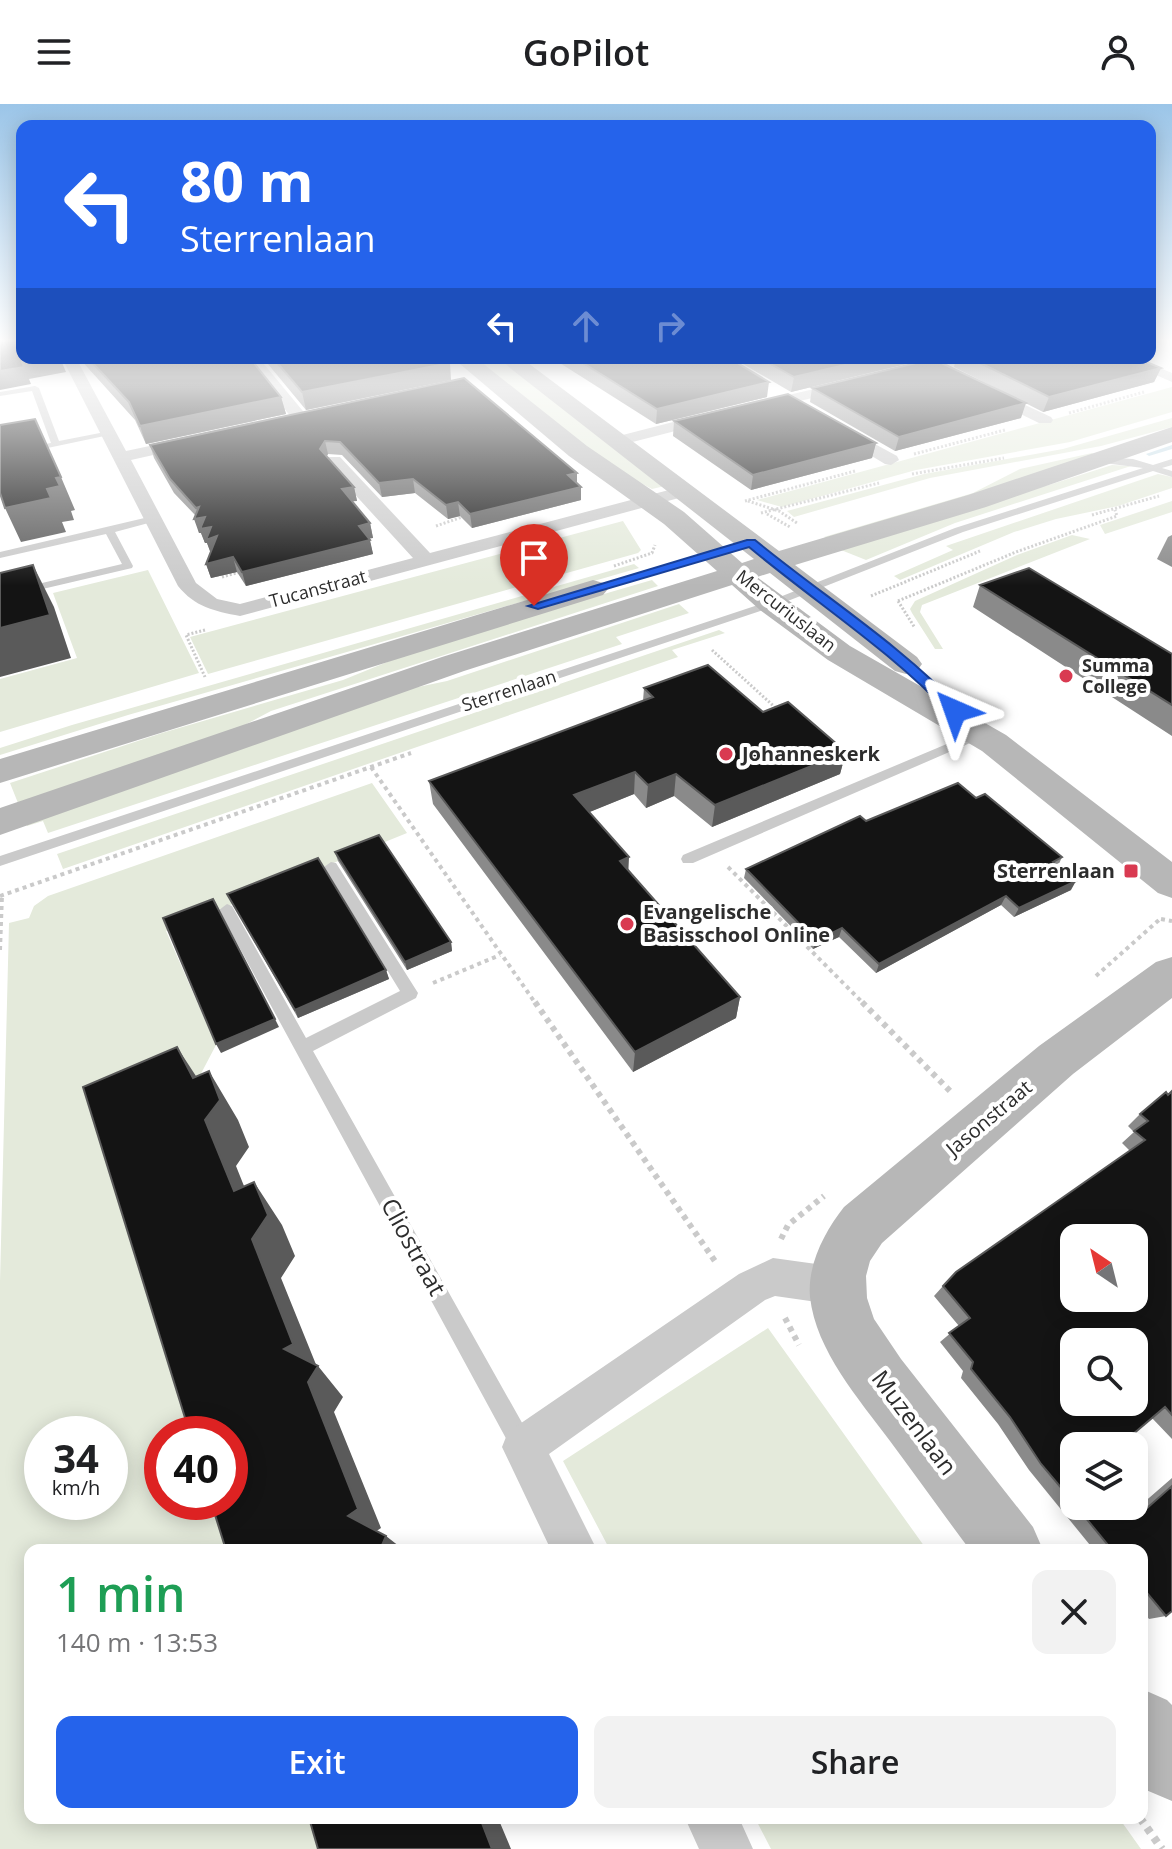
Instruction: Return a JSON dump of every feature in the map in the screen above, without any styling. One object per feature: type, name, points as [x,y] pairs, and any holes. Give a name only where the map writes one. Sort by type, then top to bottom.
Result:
[{"type":"main road","name":"Mercuriuslaan","points":[[538,422],[734,556]]},
{"type":"main road","name":"Mercuriuslaan","points":[[593,422],[684,491],[771,604],[839,653],[976,731]]},
{"type":"main road","name":"Sterrenlaan","points":[[0,771],[635,571],[734,556],[774,562],[977,501],[1160,437]]},
{"type":"main road","name":"Sterrenlaan","points":[[0,822],[453,664],[734,556],[1033,461],[1160,437]]},
{"type":"main road","name":"Mercuriuslaan","points":[[774,562],[923,677],[976,731],[1172,883]]},
{"type":"main road","name":"Jasonstraat","points":[[838,1286],[841,1259],[849,1241],[863,1225],[1056,1060],[1172,974]]},
{"type":"main road","name":"Muzenlaan","points":[[838,1286],[841,1309],[867,1361],[1005,1544]]},
{"type":"main road","points":[[1148,1733],[1172,1764]]},
{"type":"street","points":[[104,422],[188,586]]},
{"type":"street","points":[[617,441],[693,422]]},
{"type":"street","points":[[827,422],[891,460]]},
{"type":"street","points":[[122,457],[211,438]]},
{"type":"street","points":[[334,461],[425,559]]},
{"type":"street","name":"Tucanstraat","points":[[188,586],[210,604],[240,610],[684,491]]},
{"type":"street","points":[[523,1447],[738,1294],[773,1277],[838,1286]]},
{"type":"street","name":"Cliostraat","points":[[523,1447],[572,1544]]},
{"type":"street","points":[[714,1824],[727,1849]]},
{"type":"lane","points":[[48,422],[56,444]]},
{"type":"lane","points":[[0,455],[110,434]]},
{"type":"lane","name":"Sterrenlaan","points":[[1093,460],[1122,460],[1172,474]]},
{"type":"lane","name":"Sterrenlaan","points":[[0,861],[771,604],[959,530],[1172,462]]},
{"type":"lane","points":[[0,555],[153,519]]},
{"type":"lane","points":[[0,596],[128,566],[109,530]]},
{"type":"lane","points":[[688,859],[976,731]]},
{"type":"lane","points":[[303,1048],[410,993],[331,867]]},
{"type":"lane","name":"Cliostraat","points":[[227,910],[523,1447]]},
{"type":"path","points":[[748,501],[1036,422]]},
{"type":"path","points":[[974,434],[980,437]]},
{"type":"path","points":[[905,476],[1007,457]]},
{"type":"path","points":[[812,478],[817,481]]},
{"type":"path","points":[[762,513],[891,480]]},
{"type":"path","points":[[881,593],[904,585],[898,601],[1016,552],[1117,516],[1115,510],[1172,492]]},
{"type":"path","points":[[188,586],[244,571]]},
{"type":"path","points":[[203,672],[186,635],[237,622],[234,615],[240,610]]},
{"type":"path","points":[[711,650],[732,631],[718,620]]},
{"type":"path","points":[[711,650],[723,646]]},
{"type":"path","points":[[711,650],[788,719]]},
{"type":"path","points":[[0,950],[1,896],[415,752]]},
{"type":"path","points":[[371,767],[738,1294]]},
{"type":"path","points":[[711,849],[953,1093]]},
{"type":"path","points":[[410,993],[500,955]]},
{"type":"path","points":[[1144,1824],[1162,1849]]},
{"type":"green space","points":[[549,422],[587,422],[669,485],[652,489],[597,460]]},
{"type":"green space","points":[[1042,422],[1137,422],[1070,442],[916,470],[782,507],[757,500]]},
{"type":"green space","points":[[1156,422],[1172,422],[1172,427],[1101,446],[930,478],[794,517],[787,511],[924,474],[1063,449]]},
{"type":"green space","points":[[1092,453],[1096,456],[830,541],[824,537],[973,493],[1020,469]]},
{"type":"green space","points":[[1112,465],[1131,466],[955,523],[866,560],[841,550],[1021,490],[1049,485]]},
{"type":"green space","points":[[1158,474],[1172,477],[1172,488],[1118,506],[1056,519],[1014,532],[900,580],[894,576],[953,550],[946,546]]},
{"type":"green space","points":[[1172,501],[1172,512],[1105,534],[1100,525]]},
{"type":"green space","points":[[623,521],[641,550],[638,553],[208,674],[190,637]]},
{"type":"green space","points":[[1072,535],[1090,539],[922,605],[920,612],[943,649],[935,649],[910,609],[915,601],[1017,555]]},
{"type":"green space","points":[[634,564],[639,568],[128,715],[0,755],[0,748],[72,725]]},
{"type":"green space","points":[[148,570],[199,673],[0,732],[0,679],[77,658],[53,593]]},
{"type":"green space","points":[[652,580],[658,586],[271,711],[231,732],[20,808],[10,783],[162,733],[343,680],[429,645]]},
{"type":"green space","points":[[679,604],[689,613],[616,637],[622,644],[48,833],[43,821],[27,826],[25,821],[389,693],[447,681]]},
{"type":"green space","points":[[719,630],[725,633],[672,650],[678,657],[63,869],[57,854]]},
{"type":"green space","points":[[372,783],[407,833],[166,931],[216,1045],[184,1106],[205,1416],[144,1416],[144,1520],[235,1520],[243,1544],[24,1544],[24,1824],[338,1824],[347,1849],[0,1849],[0,1282],[9,923],[29,918],[34,906],[48,896]]},
{"type":"green space","points":[[768,1328],[923,1544],[607,1544],[563,1461]]},
{"type":"green space","points":[[758,1824],[1123,1824],[1141,1849],[771,1849]]},
{"type":"building","points":[[37,422],[61,477],[56,478],[60,486],[47,489],[51,498],[5,508],[0,493],[0,425]]},
{"type":"building","points":[[256,422],[517,422],[577,473],[568,475],[581,487],[470,514],[458,502],[446,505],[413,479],[379,483],[340,442],[325,441],[320,449],[354,487],[342,489],[370,523],[359,526],[370,540],[242,572],[233,557],[206,564],[217,536],[206,540],[211,527],[200,529],[205,517],[194,519],[199,507],[196,508],[170,479],[150,445]]},
{"type":"building","points":[[676,422],[839,422],[876,443],[753,475]]},
{"type":"building","points":[[873,422],[953,422],[899,437]]},
{"type":"building","points":[[33,565],[50,615],[0,628],[0,573]]},
{"type":"building","points":[[1029,568],[1172,654],[1172,705],[980,585]]},
{"type":"building","points":[[708,665],[763,712],[788,702],[846,752],[715,805],[676,774],[648,785],[635,772],[574,795],[629,857],[620,861],[740,997],[635,1052],[429,781],[653,697],[644,688]]},
{"type":"building","points":[[958,783],[976,798],[985,794],[1062,857],[1053,862],[1076,881],[1019,908],[1006,896],[879,964],[842,928],[816,941],[746,869],[860,816],[866,821]]},
{"type":"building","points":[[379,835],[451,942],[405,962],[335,852]]},
{"type":"building","points":[[318,858],[386,970],[295,1010],[227,894]]},
{"type":"building","points":[[213,899],[275,1019],[216,1044],[163,918]]},
{"type":"building","points":[[177,1047],[193,1078],[209,1071],[220,1100],[205,1120],[234,1191],[254,1182],[268,1215],[252,1239],[293,1344],[284,1349],[318,1366],[308,1382],[358,1509],[348,1516],[386,1536],[383,1544],[224,1544],[217,1520],[248,1520],[248,1416],[184,1416],[83,1087]]},
{"type":"building","points":[[1172,1091],[1172,1415],[1165,1407],[1136,1432],[1060,1432],[1060,1486],[971,1369],[973,1362],[949,1333],[970,1318],[943,1286],[956,1272],[1145,1140],[1134,1131],[1148,1121],[1140,1114],[1166,1092],[1168,1095]]},
{"type":"building","points":[[1172,1486],[1172,1611],[1166,1616],[1148,1594],[1148,1544],[1107,1544],[1087,1520],[1148,1520],[1148,1507]]},
{"type":"building","points":[[311,1824],[482,1824],[492,1849],[318,1849]]},
{"type":"waterway","points":[[1149,454],[1172,447]]},
{"type":"place","name":"Summa College","points":[[1066,676]]},
{"type":"place","name":"Johanneskerk","points":[[726,754]]},
{"type":"place","name":"Sterrenlaan","points":[[1131,871]]},
{"type":"place","name":"Evangelische Basisschool Online","points":[[627,924]]},
{"type":"route","points":[[534,606],[751,542],[809,591],[923,677],[955,711]]}]
